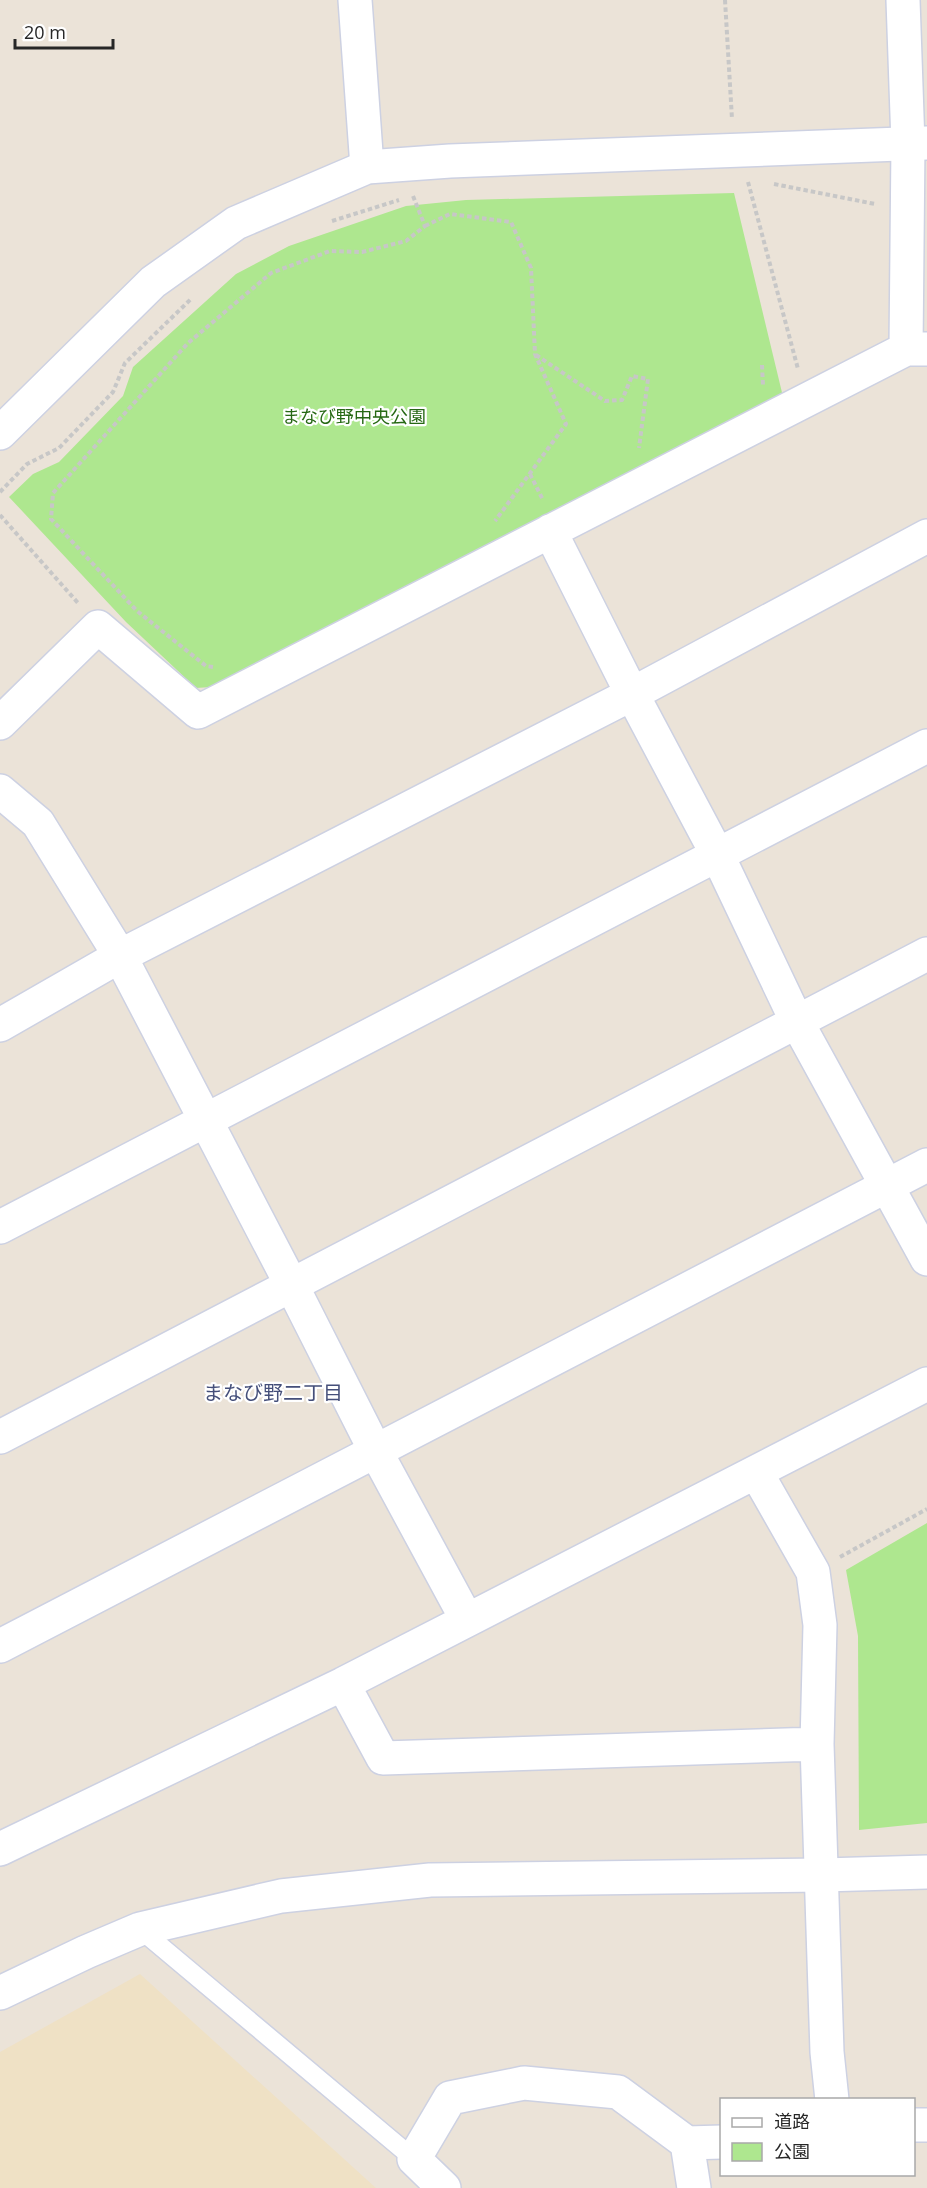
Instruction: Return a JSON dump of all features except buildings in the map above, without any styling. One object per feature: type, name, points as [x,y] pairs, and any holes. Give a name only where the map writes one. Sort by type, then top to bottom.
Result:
[{"type":"street","points":[[355,0],[368,167]]},
{"type":"street","points":[[0,723],[98,627],[198,712],[806,399],[916,349],[906,210],[917,144],[903,0]]},
{"type":"street","points":[[0,433],[153,282],[236,223],[368,167],[450,161],[917,144]]},
{"type":"street","points":[[550,531],[632,694],[717,854],[797,1022],[927,1259]]},
{"type":"street","points":[[0,1025],[120,956],[632,694],[927,536]]},
{"type":"street","points":[[0,1227],[927,746]]},
{"type":"street","points":[[0,790],[38,823],[120,956],[375,1450],[467,1620]]},
{"type":"street","points":[[0,1437],[927,954]]},
{"type":"street","points":[[0,1646],[927,1165]]},
{"type":"street","points":[[0,1849],[343,1684],[927,1384]]},
{"type":"street","points":[[756,1473],[813,1572],[820,1625],[817,1744],[827,2052],[832,2098]]},
{"type":"street","points":[[343,1684],[383,1758],[817,1744]]},
{"type":"street","points":[[0,1994],[86,1952],[140,1929],[281,1896],[430,1880],[927,1872]]},
{"type":"street","points":[[444,2188],[414,2159],[450,2098],[524,2083],[618,2092],[687,2143],[720,2142]]},
{"type":"street","points":[[687,2143],[694,2188]]},
{"type":"lane","points":[[140,1929],[414,2159]]},
{"type":"path","points":[[725,0],[734,151]]},
{"type":"path","points":[[758,181],[747,178],[806,399]]},
{"type":"path","points":[[770,183],[906,210]]},
{"type":"path","points":[[323,224],[423,194]]},
{"type":"path","points":[[412,196],[425,226]]},
{"type":"path","points":[[216,667],[206,666],[137,610],[59,528],[51,519],[53,493],[189,343],[272,273],[330,250],[362,252],[406,240],[425,226],[450,214],[511,222],[531,268],[535,354],[566,424],[491,526]]},
{"type":"path","points":[[0,492],[27,464],[59,448],[112,393],[125,363],[198,292]]},
{"type":"path","points":[[535,354],[605,401],[622,400],[632,376],[648,379],[639,450]]},
{"type":"path","points":[[530,474],[538,492]]},
{"type":"path","points":[[0,515],[98,627]]},
{"type":"path","points":[[813,1572],[927,1509]]},
{"type":"shaded area","points":[[140,1974],[376,2188],[0,2188],[0,2052]]},
{"type":"green space","name":"まなび野中央公園","points":[[734,193],[785,405],[657,457],[242,685],[196,688],[126,622],[9,497],[33,474],[59,462],[123,396],[133,367],[236,274],[289,246],[406,206],[466,200]]},
{"type":"green space","points":[[927,1523],[927,1823],[859,1830],[858,1636],[846,1570]]},
{"type":"district","name":"まなび野二丁目","points":[[273,1393]]}]
